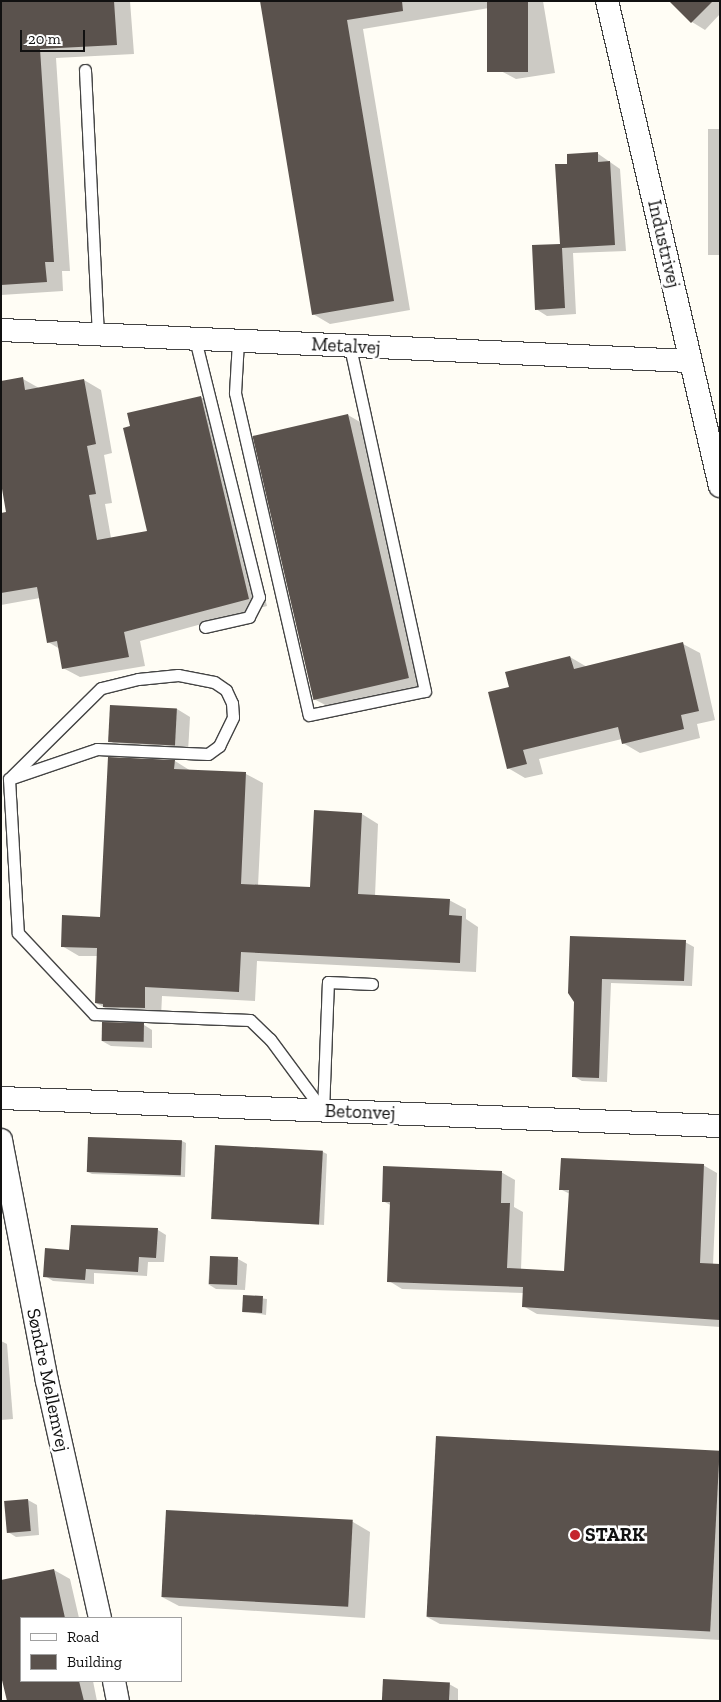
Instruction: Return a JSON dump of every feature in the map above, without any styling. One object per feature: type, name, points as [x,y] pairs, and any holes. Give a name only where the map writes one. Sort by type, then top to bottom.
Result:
[{"type":"street","name":"Industrivej","points":[[607,1],[720,486]]},
{"type":"street","name":"Metalvej","points":[[1,330],[690,361]]},
{"type":"street","name":"Betonvej","points":[[1,1098],[720,1126]]},
{"type":"street","name":"Søndre Mellemvej","points":[[1,1140],[47,1381],[100,1617]]},
{"type":"street","points":[[114,1682],[118,1701]]},
{"type":"lane","points":[[85,70],[98,335]]},
{"type":"lane","points":[[195,339],[259,597],[249,617],[205,627]]},
{"type":"lane","points":[[238,341],[235,393],[309,715],[425,691],[350,346]]},
{"type":"lane","points":[[9,779],[97,749],[208,754],[219,746],[227,733],[233,717],[232,703],[226,690],[198,677],[138,679],[101,688],[9,779],[18,933],[94,1014],[250,1020],[270,1039],[323,1110]]},
{"type":"lane","points":[[323,1110],[328,982],[372,984]]},
{"type":"building","points":[[1,1],[114,1],[117,45],[40,49],[54,262],[45,262],[47,282],[1,285]]},
{"type":"building","points":[[260,1],[402,1],[403,11],[347,20],[394,301],[312,315]]},
{"type":"building","points":[[487,1],[528,1],[528,72],[487,72]]},
{"type":"building","points":[[669,1],[713,1],[691,23]]},
{"type":"building","points":[[598,152],[598,162],[610,161],[615,245],[562,248],[565,308],[535,310],[532,245],[560,244],[555,164],[567,164],[567,154]]},
{"type":"building","points":[[23,377],[25,390],[84,379],[96,444],[87,446],[96,494],[89,495],[97,540],[147,531],[123,428],[130,426],[127,413],[201,396],[249,599],[124,632],[129,657],[62,669],[57,641],[47,643],[37,587],[1,593],[1,513],[6,512],[1,483],[1,381]]},
{"type":"building","points":[[348,414],[409,678],[313,700],[253,436]]},
{"type":"building","points":[[683,642],[699,711],[681,715],[684,729],[622,744],[618,727],[523,750],[527,764],[507,769],[488,692],[509,687],[505,672],[570,656],[574,669]]},
{"type":"building","points":[[110,705],[177,709],[175,745],[108,742]]},
{"type":"building","points":[[108,757],[175,760],[174,769],[246,772],[241,884],[310,887],[314,810],[362,813],[358,894],[450,899],[449,915],[462,916],[460,963],[241,952],[239,992],[145,987],[145,1008],[103,1007],[103,1004],[95,1003],[97,948],[61,947],[62,915],[100,917]]},
{"type":"building","points":[[570,936],[686,940],[684,981],[602,979],[599,1078],[572,1077],[574,1002],[568,993]]},
{"type":"building","points":[[102,1022],[144,1023],[144,1042],[102,1041]]},
{"type":"building","points":[[88,1137],[182,1140],[181,1175],[87,1172]]},
{"type":"building","points":[[215,1145],[323,1151],[319,1225],[211,1219]]},
{"type":"building","points":[[561,1158],[704,1164],[700,1263],[720,1264],[720,1320],[522,1307],[523,1287],[387,1282],[390,1202],[382,1202],[383,1166],[502,1171],[501,1203],[510,1203],[507,1268],[564,1271],[569,1190],[559,1190]]},
{"type":"building","points":[[71,1225],[158,1228],[156,1258],[139,1257],[138,1272],[86,1269],[85,1280],[43,1277],[45,1248],[69,1250]]},
{"type":"building","points":[[210,1256],[238,1257],[237,1285],[209,1284]]},
{"type":"building","points":[[243,1295],[263,1296],[262,1313],[242,1312]]},
{"type":"building","name":"STARK","points":[[436,1436],[720,1451],[710,1632],[427,1617]]},
{"type":"building","points":[[28,1499],[31,1531],[7,1533],[4,1501]]},
{"type":"building","points":[[166,1510],[353,1520],[348,1607],[161,1597]]},
{"type":"building","points":[[54,1569],[65,1617],[20,1617],[20,1682],[79,1682],[84,1701],[7,1701],[1,1676],[1,1580]]},
{"type":"building","points":[[383,1679],[450,1683],[449,1701],[382,1701]]},
{"type":"place","name":"STARK","points":[[575,1535]]}]
